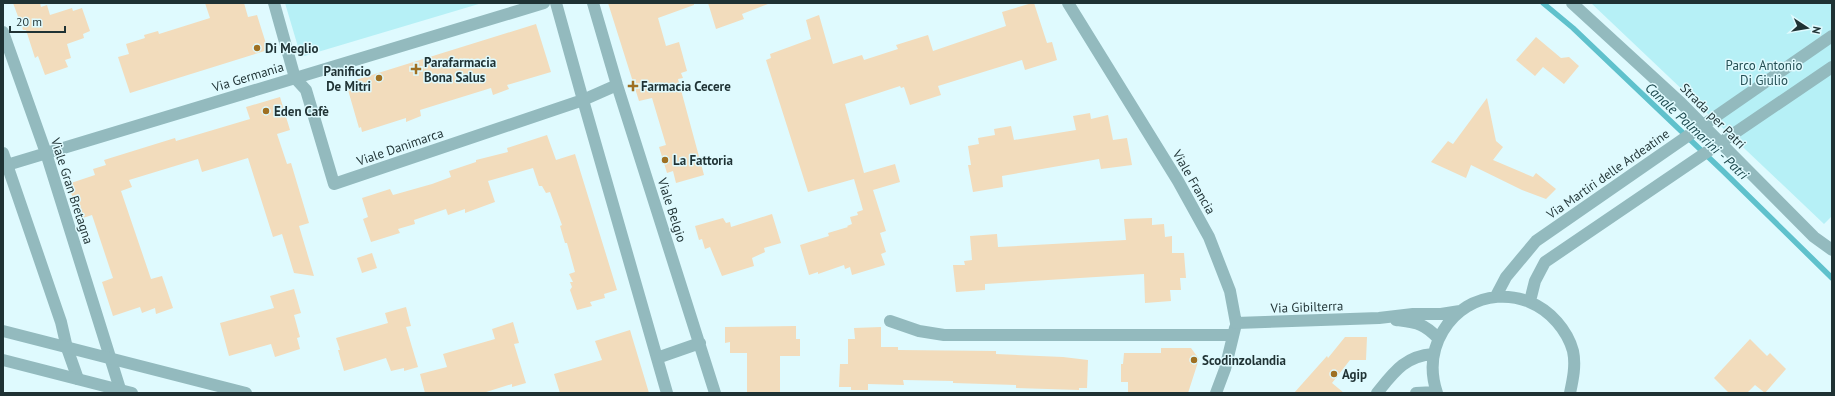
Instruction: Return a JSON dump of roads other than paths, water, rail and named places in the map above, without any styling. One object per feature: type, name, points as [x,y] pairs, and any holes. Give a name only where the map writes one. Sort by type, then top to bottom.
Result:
[{"type":"street","points":[[274,3],[295,78]]},
{"type":"street","name":"Via Germania","points":[[7,165],[544,3]]},
{"type":"street","points":[[556,3],[582,100],[668,393]]},
{"type":"street","name":"Viale Belgio","points":[[593,3],[617,85],[715,393]]},
{"type":"street","name":"Viale Francia","points":[[1068,3],[1178,181],[1209,237],[1230,291],[1235,329],[1225,369],[1216,393]]},
{"type":"street","name":"Strada per Patri","points":[[1572,3],[1681,103],[1814,237],[1832,250]]},
{"type":"street","name":"Viale Gran Bretagna","points":[[3,32],[46,153],[120,389]]},
{"type":"street","name":"Via Martiri delle Ardeatine","points":[[1496,296],[1506,277],[1536,241],[1832,36]]},
{"type":"street","points":[[1530,301],[1535,281],[1544,262],[1832,67]]},
{"type":"street","name":"Viale Danimarca","points":[[295,78],[306,90],[334,184],[582,100]]},
{"type":"street","points":[[582,100],[617,85]]},
{"type":"street","points":[[3,153],[61,322],[67,348],[78,379]]},
{"type":"street","points":[[1416,393],[1437,393],[1433,380],[1433,354],[1438,338],[1448,323],[1460,311],[1477,301],[1496,296],[1514,297],[1530,301],[1549,313],[1564,330],[1572,350],[1573,358],[1574,373],[1570,393]]},
{"type":"street","name":"Via Gibilterra","points":[[890,321],[919,331],[944,334],[1235,329],[1413,314],[1441,314],[1460,311]]},
{"type":"street","name":"Via Gibilterra","points":[[1379,318],[1414,322],[1427,327],[1438,338]]},
{"type":"street","points":[[3,331],[246,393]]},
{"type":"street","points":[[657,358],[700,343]]},
{"type":"street","points":[[1377,393],[1406,361],[1420,355],[1433,354]]},
{"type":"street","points":[[3,360],[132,393]]},
{"type":"waterway","name":"Canale Palmarini - Patri","points":[[1543,3],[1573,28],[1724,172],[1832,278]]},
{"type":"place","name":"Di Meglio","points":[[257,48]]},
{"type":"place","name":"Parafarmacia Bona Salus","points":[[416,69]]},
{"type":"place","name":"Panificio De Mitri","points":[[379,78]]},
{"type":"place","name":"Farmacia Cecere","points":[[633,86]]},
{"type":"place","name":"Eden Cafè","points":[[266,111]]},
{"type":"place","name":"La Fattoria","points":[[665,160]]},
{"type":"place","name":"Scodinzolandia","points":[[1194,360]]},
{"type":"place","name":"Agip","points":[[1334,374]]},
{"type":"park label","name":"Parco Antonio Di Giulio","points":[[1764,72]]}]
